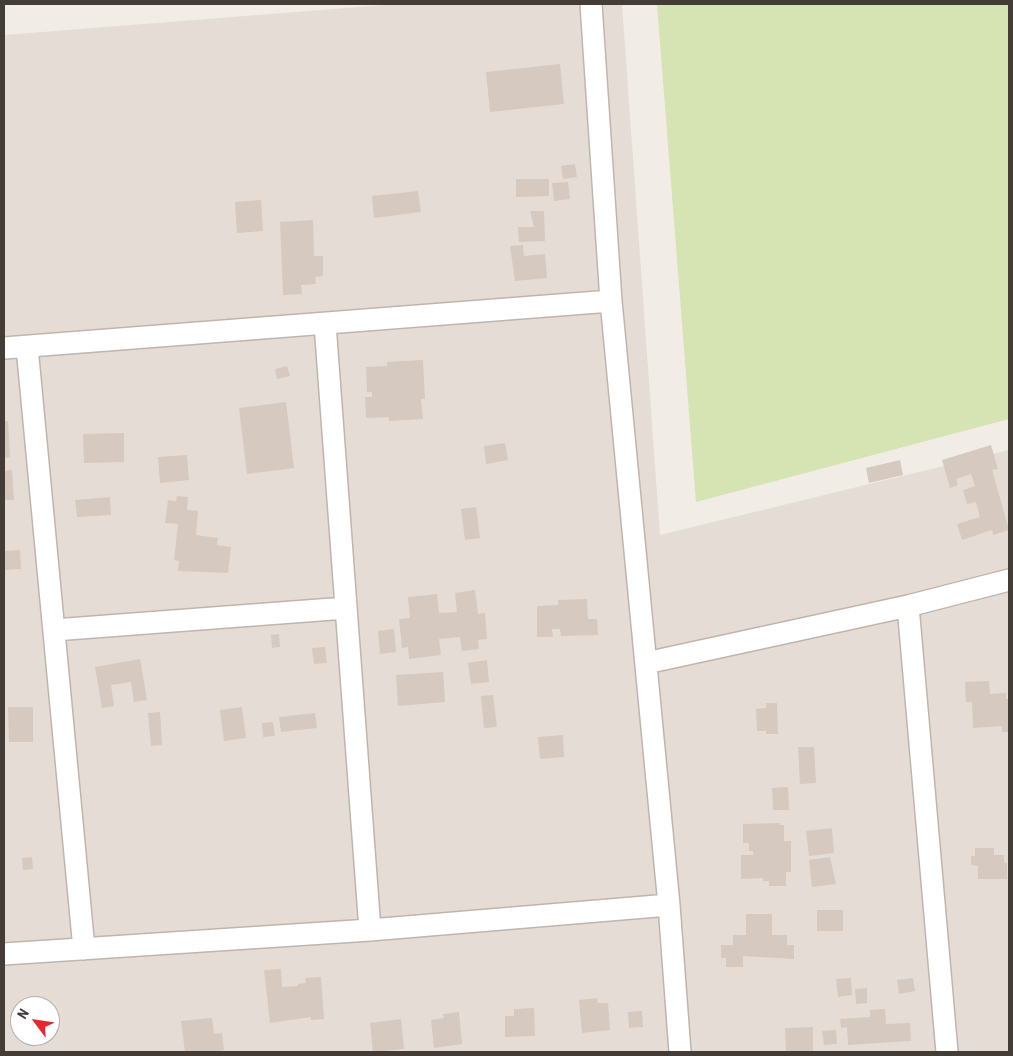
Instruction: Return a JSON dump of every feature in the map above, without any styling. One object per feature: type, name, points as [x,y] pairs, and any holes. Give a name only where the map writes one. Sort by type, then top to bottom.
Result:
[{"type":"street","points":[[591,4],[611,301],[669,905],[680,1052]]},
{"type":"street","points":[[4,348],[611,301]]},
{"type":"street","points":[[325,324],[370,930]]},
{"type":"street","points":[[27,346],[84,949]]},
{"type":"street","points":[[646,663],[908,606],[1009,580]]},
{"type":"street","points":[[908,606],[948,1052]]},
{"type":"street","points":[[54,630],[346,608]]},
{"type":"street","points":[[4,954],[370,930],[669,905]]},
{"type":"shaded area","points":[[397,4],[622,4],[660,535],[1009,450],[1009,1052],[4,1052],[4,35]]},
{"type":"green space","points":[[657,4],[1009,4],[1009,419],[696,502]]},
{"type":"building","points":[[560,64],[564,104],[490,112],[486,72]]},
{"type":"building","points":[[575,164],[577,177],[563,179],[561,166]]},
{"type":"building","points":[[516,179],[549,179],[549,196],[516,197]]},
{"type":"building","points":[[568,182],[570,199],[554,201],[552,183]]},
{"type":"building","points":[[418,191],[421,212],[374,218],[372,196]]},
{"type":"building","points":[[261,200],[263,231],[237,233],[235,202]]},
{"type":"building","points":[[530,211],[544,211],[545,241],[519,242],[518,227],[534,227]]},
{"type":"building","points":[[313,220],[314,256],[323,256],[323,276],[315,277],[316,284],[301,285],[302,294],[283,295],[280,222]]},
{"type":"building","points":[[523,245],[524,256],[545,254],[547,278],[515,281],[510,246]]},
{"type":"building","points":[[423,360],[425,399],[421,399],[423,419],[389,421],[389,417],[366,418],[365,397],[372,397],[372,392],[367,392],[366,367],[387,366],[387,362]]},
{"type":"building","points":[[287,366],[290,376],[277,379],[275,369]]},
{"type":"building","points":[[286,402],[294,468],[247,474],[239,408]]},
{"type":"building","points":[[4,421],[8,421],[10,457],[4,458]]},
{"type":"building","points":[[124,433],[124,462],[84,463],[83,434]]},
{"type":"building","points":[[505,443],[508,460],[486,464],[484,446]]},
{"type":"building","points":[[991,445],[998,469],[992,470],[1009,530],[993,535],[992,530],[962,540],[957,524],[980,517],[976,502],[967,504],[963,490],[975,486],[971,474],[956,479],[958,485],[950,488],[942,460]]},
{"type":"building","points":[[187,455],[189,480],[160,483],[158,457]]},
{"type":"building","points":[[900,460],[903,475],[869,483],[866,468]]},
{"type":"building","points":[[12,470],[14,500],[4,500],[4,471]]},
{"type":"building","points":[[177,496],[188,497],[187,510],[198,511],[196,535],[218,538],[217,545],[231,547],[228,573],[178,571],[179,561],[174,560],[178,524],[165,523],[168,500],[176,501]]},
{"type":"building","points":[[110,497],[111,515],[77,517],[75,500]]},
{"type":"building","points":[[476,507],[480,538],[465,540],[461,509]]},
{"type":"building","points":[[20,550],[21,569],[4,570],[4,551]]},
{"type":"building","points":[[475,590],[478,614],[485,613],[487,639],[478,640],[479,649],[462,651],[460,637],[439,639],[441,655],[409,659],[408,647],[402,648],[399,619],[410,618],[408,597],[437,594],[439,613],[457,612],[455,593]]},
{"type":"building","points":[[587,599],[588,619],[597,619],[598,635],[561,636],[560,629],[552,629],[553,637],[537,637],[537,606],[558,605],[558,600]]},
{"type":"building","points":[[394,629],[396,652],[380,654],[378,631]]},
{"type":"building","points":[[279,634],[280,647],[272,648],[271,635]]},
{"type":"building","points":[[325,647],[327,663],[314,664],[312,648]]},
{"type":"building","points":[[140,659],[147,700],[134,702],[131,682],[111,685],[114,706],[102,708],[95,667]]},
{"type":"building","points":[[487,660],[489,682],[471,684],[468,663]]},
{"type":"building","points":[[443,672],[445,702],[398,706],[396,675]]},
{"type":"building","points":[[989,681],[990,694],[1006,693],[1006,699],[1009,699],[1009,732],[1002,732],[1002,726],[973,728],[972,702],[966,702],[965,682]]},
{"type":"building","points":[[493,695],[497,727],[484,728],[481,696]]},
{"type":"building","points":[[766,703],[777,703],[778,734],[766,734],[766,731],[757,731],[756,709],[766,708]]},
{"type":"building","points":[[8,707],[33,707],[33,742],[9,742]]},
{"type":"building","points":[[242,707],[246,738],[224,741],[220,710]]},
{"type":"building","points":[[160,712],[162,745],[151,746],[148,713]]},
{"type":"building","points":[[315,713],[317,728],[281,732],[279,717]]},
{"type":"building","points":[[273,722],[275,736],[263,737],[262,723]]},
{"type":"building","points":[[563,735],[564,757],[540,759],[538,737]]},
{"type":"building","points":[[798,747],[814,747],[816,783],[800,784]]},
{"type":"building","points":[[788,787],[789,810],[773,810],[772,788]]},
{"type":"building","points":[[780,823],[780,825],[784,825],[784,841],[791,841],[791,872],[786,872],[786,886],[769,886],[769,881],[763,881],[763,878],[741,879],[741,855],[753,855],[753,851],[749,851],[749,843],[743,843],[743,824]]},
{"type":"building","points":[[832,828],[834,853],[809,856],[806,831]]},
{"type":"building","points":[[975,848],[994,848],[994,855],[1004,855],[1004,863],[1007,863],[1007,879],[978,879],[978,866],[971,865],[971,856],[975,856]]},
{"type":"building","points":[[32,857],[33,869],[23,870],[22,858]]},
{"type":"building","points":[[830,857],[836,884],[812,887],[809,860]]},
{"type":"building","points":[[817,910],[843,910],[843,931],[817,931]]},
{"type":"building","points":[[746,914],[772,914],[772,935],[787,935],[787,945],[794,945],[794,959],[743,956],[743,967],[726,967],[726,958],[721,958],[721,945],[733,945],[733,935],[746,935]]},
{"type":"building","points":[[281,969],[282,987],[298,986],[298,984],[306,983],[305,978],[321,977],[324,1019],[311,1020],[311,1017],[270,1023],[264,970]]},
{"type":"building","points":[[851,978],[852,995],[838,997],[836,979]]},
{"type":"building","points":[[913,978],[915,991],[899,994],[897,980]]},
{"type":"building","points":[[867,988],[867,1003],[856,1004],[855,989]]},
{"type":"building","points":[[597,998],[598,1003],[608,1003],[610,1030],[582,1033],[579,1000]]},
{"type":"building","points":[[534,1008],[535,1036],[505,1037],[505,1016],[514,1016],[514,1009]]},
{"type":"building","points":[[885,1009],[886,1024],[910,1023],[911,1041],[848,1045],[847,1027],[841,1028],[840,1019],[870,1017],[870,1010]]},
{"type":"building","points":[[642,1011],[643,1027],[629,1028],[628,1012]]},
{"type":"building","points":[[459,1012],[462,1044],[434,1048],[431,1020],[444,1018],[443,1014]]},
{"type":"building","points":[[212,1018],[214,1034],[222,1033],[224,1050],[215,1052],[185,1052],[181,1021]]},
{"type":"building","points":[[401,1019],[404,1049],[373,1052],[370,1023]]},
{"type":"building","points":[[813,1027],[813,1052],[786,1052],[785,1028]]},
{"type":"building","points":[[836,1030],[837,1044],[824,1045],[822,1031]]}]
